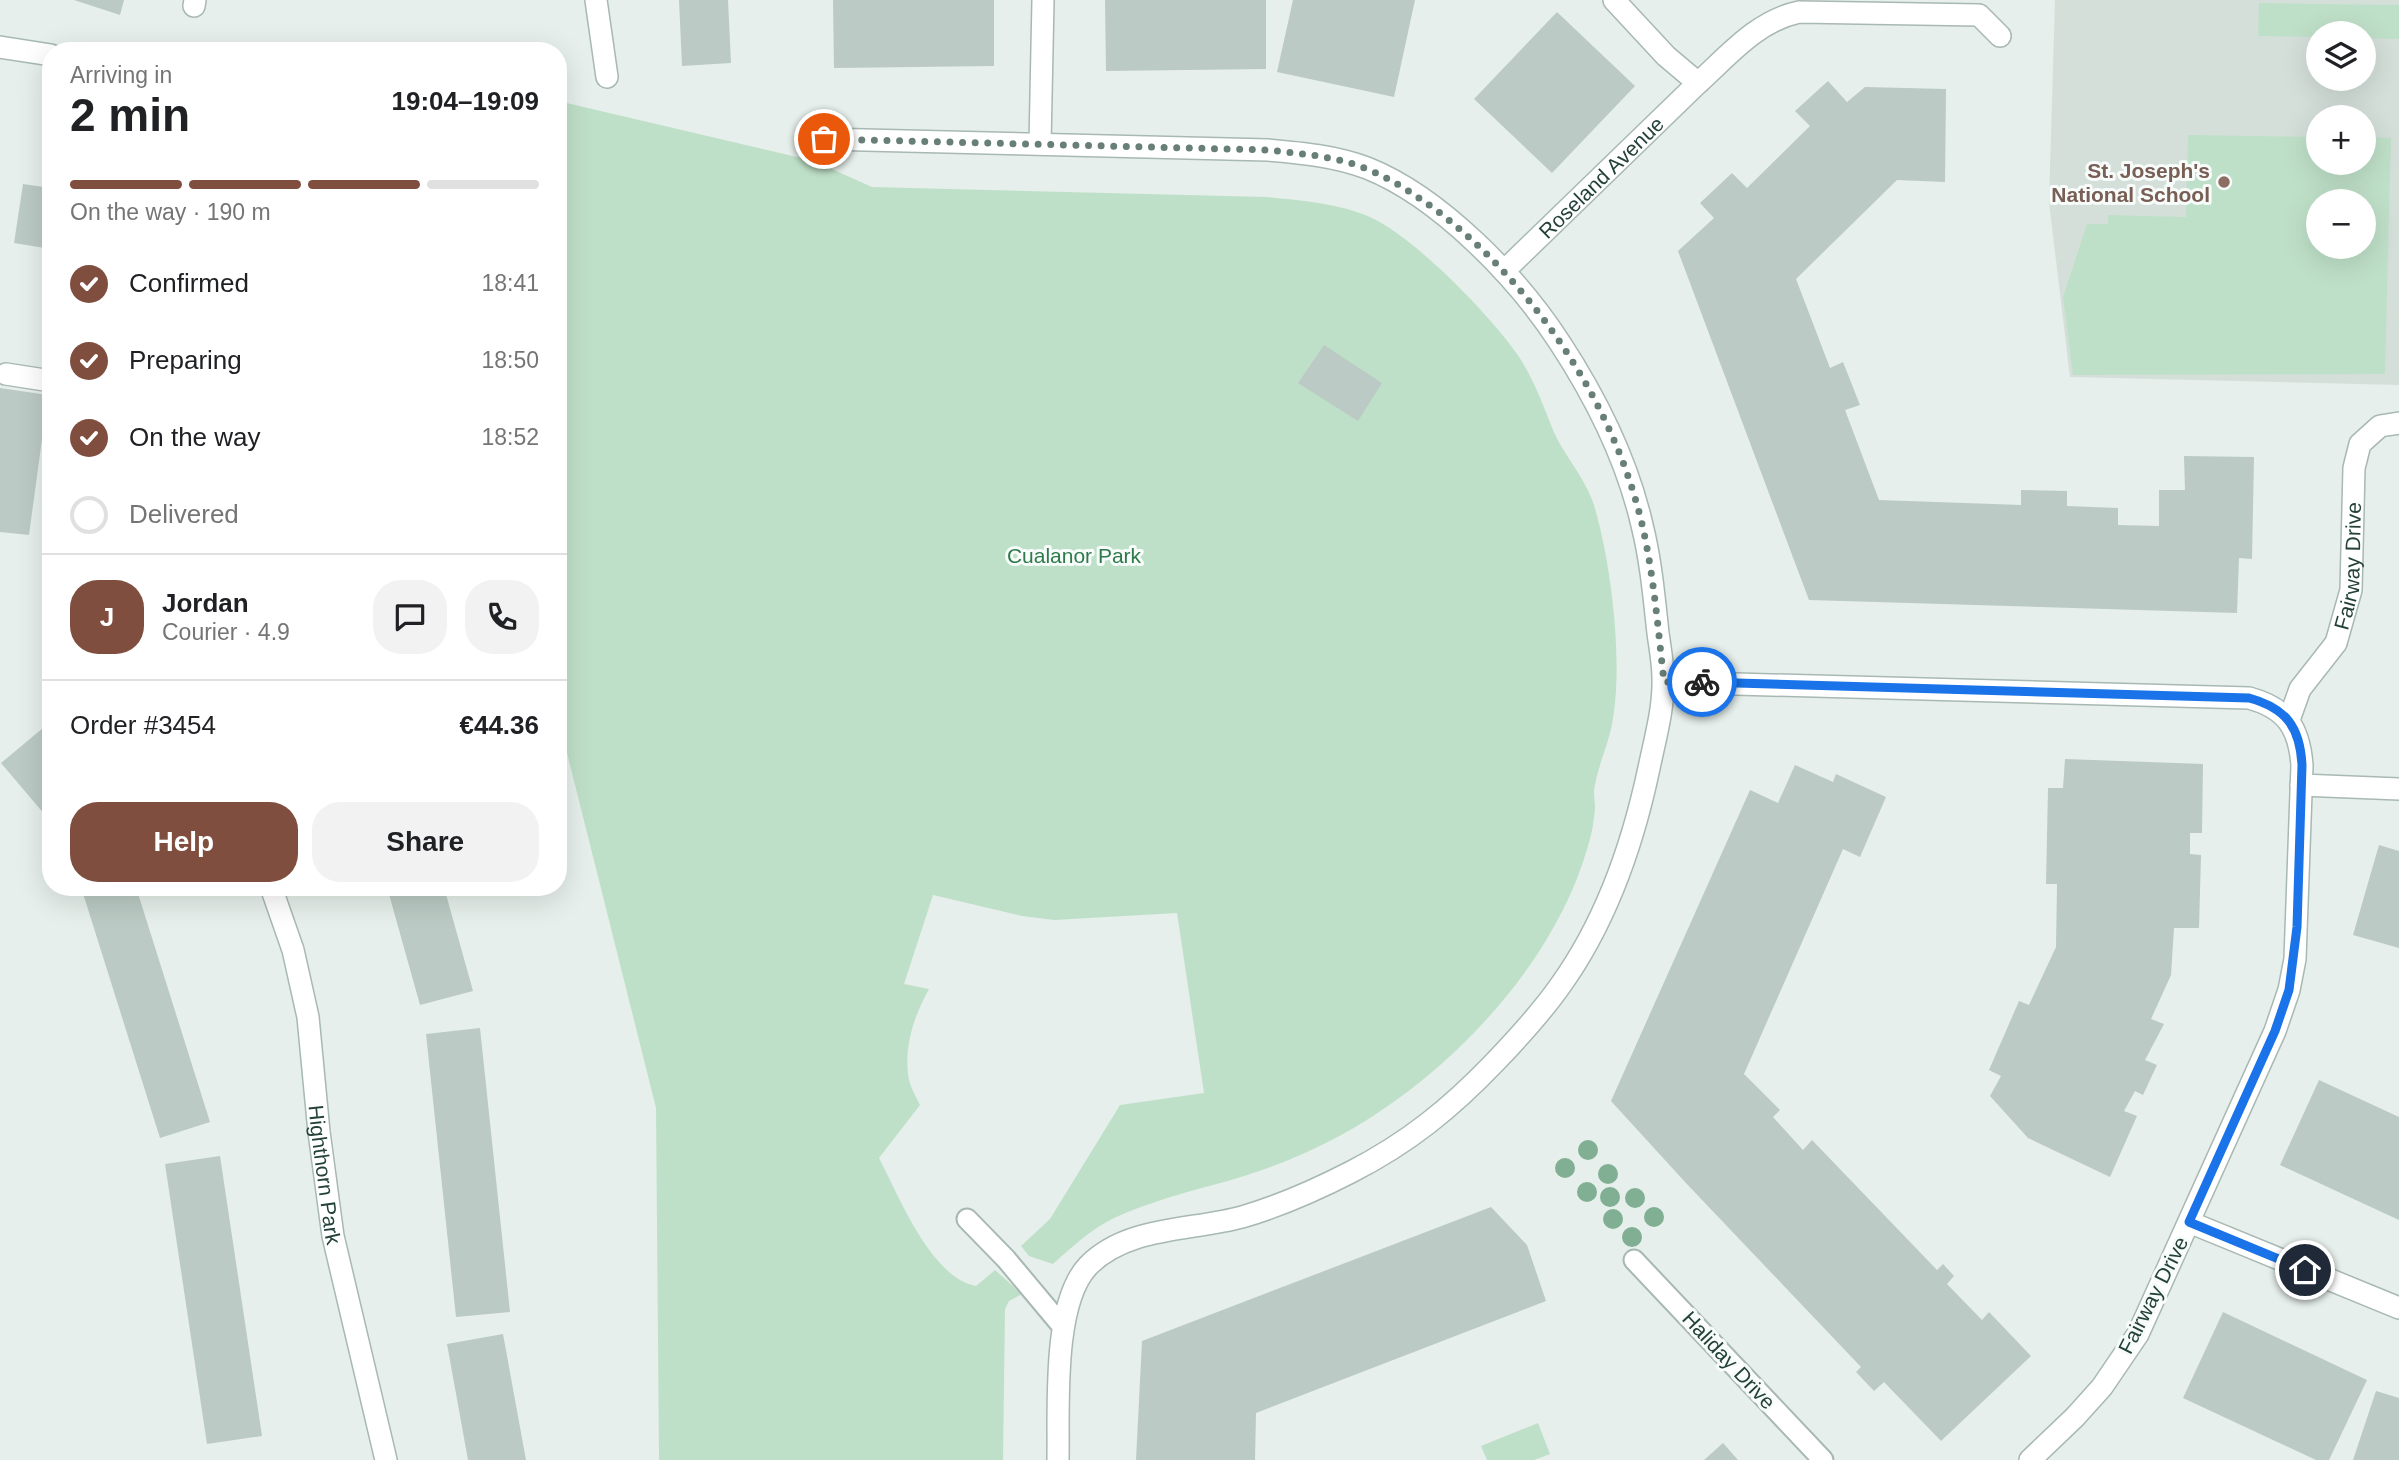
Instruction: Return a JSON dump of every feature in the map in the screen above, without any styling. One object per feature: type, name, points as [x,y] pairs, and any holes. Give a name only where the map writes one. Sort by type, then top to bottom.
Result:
[{"type":"street","points":[[596,0],[607,77]]},
{"type":"street","points":[[1040,144],[1043,0]]},
{"type":"street","points":[[1614,0],[1666,56],[1698,83]]},
{"type":"street","name":"Roseland Avenue","points":[[1504,271],[1698,83],[1761,27],[1780,16],[1799,12],[1979,15],[2000,36]]},
{"type":"street","points":[[0,47],[42,54]]},
{"type":"street","points":[[824,139],[1268,150],[1309,154],[1348,162],[1386,177],[1452,223],[1504,271],[1533,305],[1581,377],[1600,412],[1626,472],[1642,523],[1651,570],[1664,682],[1644,789],[1631,840],[1617,878],[1582,951],[1561,986],[1501,1055],[1439,1117],[1388,1153],[1315,1190],[1253,1213],[1130,1240],[1106,1252],[1089,1266],[1074,1284],[1062,1326],[1058,1460]]},
{"type":"street","points":[[5,374],[42,380]]},
{"type":"street","name":"Fairway Drive","points":[[2030,1460],[2075,1417],[2115,1369],[2137,1334],[2275,1031],[2289,990],[2297,927],[2301,744],[2289,720],[2300,689],[2336,643],[2351,590],[2354,468],[2360,444],[2380,426],[2399,423]]},
{"type":"street","points":[[1664,682],[2249,698],[2268,703],[2289,720]]},
{"type":"street","points":[[2301,785],[2399,789]]},
{"type":"street","name":"Highthorn Park","points":[[274,896],[293,950],[308,1017],[319,1132],[333,1236],[386,1460]]},
{"type":"street","name":"Fairway Drive","points":[[2189,1222],[2399,1308]]},
{"type":"lane","points":[[967,1219],[1006,1259],[1062,1326]]},
{"type":"lane","name":"Haliday Drive","points":[[1634,1260],[1823,1460]]},
{"type":"shaded area","name":"St. Joseph's National School","points":[[2055,0],[2399,0],[2399,385],[2070,377],[2049,202]]},
{"type":"green space","points":[[2259,3],[2399,5],[2399,39],[2376,38],[2376,21],[2306,21],[2306,37],[2258,36]]},
{"type":"green space","name":"Cualanor Park","points":[[567,103],[814,161],[872,187],[1267,197],[1320,203],[1372,218],[1390,228],[1430,260],[1489,319],[1528,372],[1558,440],[1594,505],[1606,554],[1614,611],[1616,694],[1612,727],[1594,788],[1595,808],[1591,837],[1572,890],[1551,932],[1494,1012],[1423,1080],[1345,1133],[1270,1167],[1154,1202],[1114,1218],[1090,1233],[1053,1264],[1029,1256],[1021,1246],[1050,1219],[1120,1105],[1204,1093],[1177,913],[1054,920],[1022,916],[933,895],[904,984],[929,989],[914,1021],[907,1056],[909,1080],[920,1105],[879,1158],[918,1233],[945,1268],[960,1280],[976,1286],[995,1270],[1022,1294],[1009,1301],[1005,1309],[1003,1460],[659,1460],[656,1108],[567,753]]},
{"type":"green space","points":[[2188,135],[2306,137],[2306,175],[2376,175],[2376,137],[2391,138],[2385,374],[2073,375],[2063,297],[2087,224],[2108,224],[2108,215],[2186,217]]},
{"type":"green space","points":[[1538,1423],[1550,1454],[1534,1460],[1487,1460],[1481,1446]]},
{"type":"building","points":[[74,0],[124,0],[120,15]]},
{"type":"building","points":[[679,0],[728,0],[731,63],[682,66]]},
{"type":"building","points":[[833,0],[994,0],[994,66],[834,68]]},
{"type":"building","points":[[1105,0],[1266,0],[1266,69],[1106,71]]},
{"type":"building","points":[[1293,0],[1415,0],[1394,97],[1277,72]]},
{"type":"building","points":[[1557,12],[1635,86],[1552,173],[1474,99]]},
{"type":"building","points":[[1828,81],[1847,102],[1865,87],[1946,89],[1945,182],[1897,180],[1796,279],[1830,368],[1843,362],[1860,405],[1845,410],[1879,500],[2021,505],[2021,490],[2067,491],[2067,506],[2118,508],[2118,525],[2159,526],[2159,490],[2185,490],[2184,456],[2254,457],[2252,559],[2239,558],[2237,613],[1809,600],[1678,251],[1714,218],[1700,203],[1732,173],[1747,188],[1810,126],[1795,111]]},
{"type":"building","points":[[23,184],[42,187],[42,248],[14,243]]},
{"type":"building","points":[[1324,345],[1382,383],[1358,421],[1298,383]]},
{"type":"building","points":[[0,388],[42,394],[42,439],[29,535],[0,532]]},
{"type":"building","points":[[42,729],[42,811],[1,763]]},
{"type":"building","points":[[2065,759],[2203,764],[2202,833],[2190,833],[2190,854],[2201,855],[2199,928],[2174,928],[2171,975],[2151,1019],[2164,1024],[2145,1060],[2157,1065],[2143,1095],[2135,1091],[2124,1111],[2137,1116],[2110,1177],[2028,1138],[1990,1096],[2001,1076],[1989,1070],[2019,1001],[2029,1005],[2056,947],[2057,884],[2046,884],[2048,788],[2063,788]]},
{"type":"building","points":[[1795,765],[1833,782],[1836,774],[1886,797],[1860,857],[1843,849],[1744,1074],[1780,1110],[1773,1117],[1803,1150],[1812,1140],[1937,1270],[1943,1264],[1954,1276],[1947,1284],[1982,1320],[1989,1312],[2031,1356],[1941,1441],[1884,1382],[1874,1391],[1856,1372],[1861,1367],[1611,1101],[1750,790],[1778,803]]},
{"type":"building","points":[[2379,845],[2399,851],[2399,948],[2353,935]]},
{"type":"building","points":[[84,896],[139,896],[210,1122],[160,1138]]},
{"type":"building","points":[[390,896],[447,896],[473,991],[420,1005]]},
{"type":"building","points":[[480,1028],[510,1312],[456,1317],[426,1034]]},
{"type":"building","points":[[2319,1080],[2399,1117],[2399,1220],[2280,1165]]},
{"type":"building","points":[[220,1156],[262,1436],[207,1444],[165,1164]]},
{"type":"building","points":[[1491,1207],[1527,1245],[1546,1301],[1256,1413],[1255,1460],[1136,1460],[1142,1341]]},
{"type":"building","points":[[2223,1312],[2367,1380],[2329,1460],[2316,1460],[2183,1398]]},
{"type":"building","points":[[503,1334],[526,1460],[468,1460],[447,1344]]},
{"type":"building","points":[[2376,1391],[2399,1398],[2399,1460],[2353,1460]]},
{"type":"building","points":[[1723,1443],[1738,1460],[1704,1460]]},
{"type":"way so far","points":[[824,139],[1268,150],[1327,157],[1366,168],[1386,177],[1452,223],[1512,278],[1559,341],[1600,412],[1631,484],[1651,570],[1664,682],[1702,682]]},
{"type":"place","name":"St. Joseph's National School","points":[[2224,182]]},
{"type":"route","points":[[1702,682],[2249,698],[2268,703],[2289,720],[2301,744],[2302,765],[2297,927],[2289,990],[2275,1031],[2189,1222],[2305,1270]]}]
